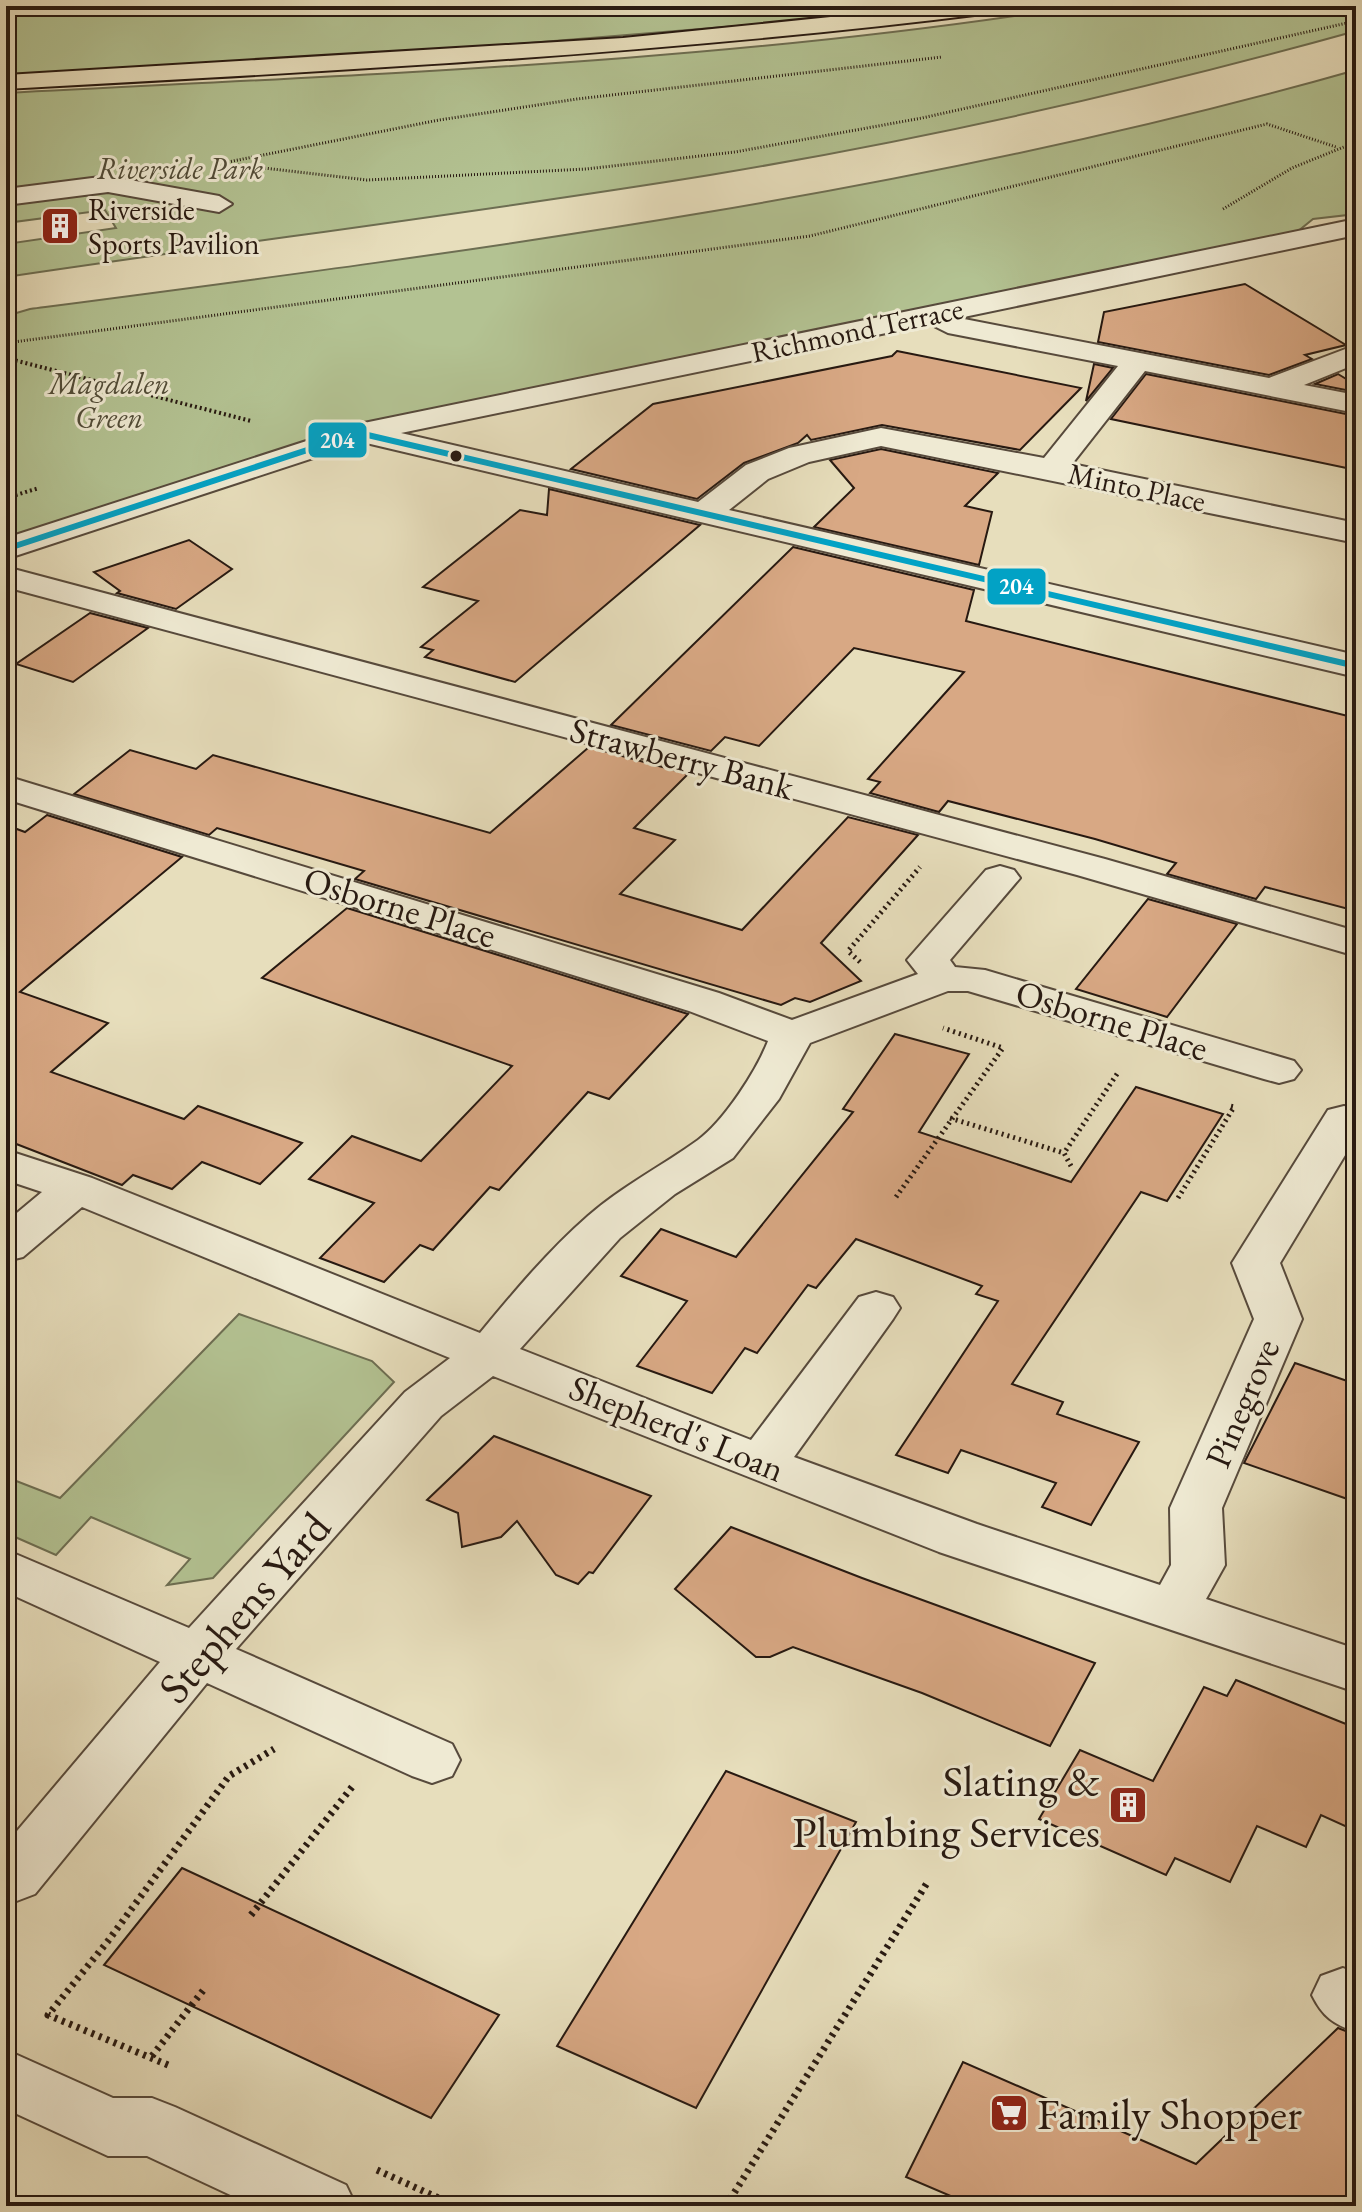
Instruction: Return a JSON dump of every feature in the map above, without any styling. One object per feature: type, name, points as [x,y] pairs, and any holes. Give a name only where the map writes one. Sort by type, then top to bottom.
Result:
[{"type":"main road","points":[[6,82],[400,60],[722,36],[991,6]]},
{"type":"street","points":[[6,197],[108,184],[219,204]]},
{"type":"street","name":"Richmond Terrace","points":[[6,549],[359,433],[1356,227]]},
{"type":"street","points":[[935,314],[948,324],[1356,404]]},
{"type":"street","points":[[1273,387],[1356,354]]},
{"type":"street","name":"Minto Place","points":[[1137,362],[1052,469],[1356,533]]},
{"type":"street","points":[[359,433],[1356,666]]},
{"type":"street","points":[[702,515],[757,472],[800,455],[881,437],[1052,469]]},
{"type":"street","name":"Strawberry Bank","points":[[6,577],[1076,863],[1356,944]]},
{"type":"street","name":"Osborne Place","points":[[6,787],[704,1002],[792,1035],[938,999],[970,979],[1279,1070]]},
{"type":"street","points":[[938,999],[928,960],[1000,878]]},
{"type":"street","points":[[490,1353],[530,1304],[604,1227],[659,1184],[717,1148],[757,1099],[784,1056],[792,1035]]},
{"type":"street","name":"Pinegrove","points":[[1173,1610],[1198,1565],[1196,1508],[1253,1383],[1278,1319],[1274,1302],[1264,1287],[1256,1263],[1344,1120]]},
{"type":"street","name":"Shepherd's Loan","points":[[6,1164],[76,1188],[959,1539],[1173,1610],[1245,1630],[1356,1671]]},
{"type":"street","points":[[6,1246],[76,1188]]},
{"type":"street","points":[[762,1463],[876,1308]]},
{"type":"street","name":"Stephens Yard","points":[[14,1877],[198,1655],[423,1404],[490,1353]]},
{"type":"street","points":[[6,1570],[409,1751]]},
{"type":"street","points":[[6,2078],[108,2127],[152,2127],[303,2202]]},
{"type":"path","points":[[948,56],[577,99],[439,120],[220,164],[367,180],[586,169],[735,152],[950,112],[1356,21]]},
{"type":"path","points":[[6,343],[810,236],[1267,124],[1336,147]]},
{"type":"path","points":[[1218,212],[1292,168],[1336,147],[1356,142]]},
{"type":"path","points":[[6,358],[28,361],[254,422]]},
{"type":"path","points":[[855,942],[927,860]]},
{"type":"path","points":[[896,1197],[1003,1048],[945,1029],[938,999]]},
{"type":"path","points":[[1064,1153],[1148,1031]]},
{"type":"path","points":[[1119,1070],[1133,1075]]},
{"type":"path","points":[[1178,1198],[1234,1107],[1220,1102]]},
{"type":"path","points":[[950,1118],[1064,1153],[1071,1166]]},
{"type":"path","points":[[178,2071],[152,2056],[48,2015],[108,1941],[229,1776],[329,1715]]},
{"type":"path","points":[[251,1915],[409,1751]]},
{"type":"path","points":[[726,2206],[927,1883]]},
{"type":"path","points":[[152,2056],[205,1988]]},
{"type":"green space","name":"Riverside Park","points":[[6,6],[937,6],[797,21],[445,50],[6,75]]},
{"type":"green space","name":"Riverside Park","points":[[1080,6],[1356,6],[1356,31],[1035,112],[791,161],[534,202],[6,277],[6,244],[116,228],[105,210],[6,223],[6,93],[410,72],[679,54],[947,25]]},
{"type":"green space","name":"Magdalen Green","points":[[1356,70],[1356,214],[1313,219],[1292,236],[364,427],[6,538],[6,316],[30,309],[531,240],[864,184],[1029,151],[1193,113]]},
{"type":"green space","points":[[239,1314],[372,1361],[394,1382],[213,1578],[167,1585],[190,1559],[91,1517],[56,1555],[6,1533],[6,1477],[60,1498]]},
{"type":"building","points":[[1245,284],[1346,345],[1305,355],[1312,359],[1269,375],[1098,342],[1104,312]]},
{"type":"building","points":[[897,351],[1081,388],[1020,450],[882,425],[811,440],[807,435],[798,443],[744,463],[697,499],[571,469],[653,404],[892,356]]},
{"type":"building","points":[[1094,364],[1113,368],[1086,401]]},
{"type":"building","points":[[1146,374],[1356,416],[1356,470],[1111,419]]},
{"type":"building","points":[[1338,374],[1356,385],[1356,392],[1315,384]]},
{"type":"building","points":[[881,449],[998,473],[965,506],[992,512],[979,565],[814,527],[854,488],[830,460]]},
{"type":"building","points":[[549,489],[700,525],[515,682],[425,657],[433,650],[421,647],[478,601],[423,587],[520,510],[547,515]]},
{"type":"building","points":[[189,540],[232,569],[176,609],[117,593],[120,591],[94,572]]},
{"type":"building","points":[[793,547],[974,590],[966,621],[1356,718],[1356,911],[1265,887],[1256,899],[1167,874],[1176,863],[1095,839],[948,801],[939,812],[870,793],[880,782],[868,779],[964,672],[854,648],[759,746],[725,737],[711,751],[611,725]]},
{"type":"building","points":[[90,613],[148,628],[73,682],[16,664]]},
{"type":"building","points":[[589,747],[688,774],[634,828],[675,840],[620,894],[742,930],[848,817],[918,835],[821,943],[861,981],[810,1002],[795,998],[781,1005],[355,879],[364,871],[217,828],[209,835],[74,794],[130,750],[196,769],[213,755],[490,833]]},
{"type":"building","points":[[47,815],[182,857],[20,992],[108,1023],[51,1072],[184,1119],[198,1106],[302,1143],[260,1184],[202,1162],[172,1189],[133,1175],[122,1185],[6,1140],[6,825],[25,832]]},
{"type":"building","points":[[1148,899],[1237,924],[1167,1017],[1076,989]]},
{"type":"building","points":[[347,908],[688,1014],[609,1099],[588,1092],[499,1190],[490,1187],[433,1250],[420,1245],[384,1282],[320,1258],[374,1203],[309,1179],[352,1136],[421,1161],[512,1066],[262,978]]},
{"type":"building","points":[[895,1034],[969,1054],[919,1132],[1071,1182],[1136,1087],[1223,1114],[1167,1201],[1141,1192],[1012,1384],[1063,1402],[1057,1414],[1139,1442],[1091,1525],[1042,1507],[1056,1483],[961,1450],[948,1473],[896,1455],[998,1301],[976,1294],[982,1286],[856,1239],[816,1288],[808,1285],[757,1353],[745,1348],[712,1393],[637,1366],[687,1301],[621,1276],[661,1229],[736,1257],[853,1112],[843,1109]]},
{"type":"building","points":[[1295,1363],[1356,1384],[1356,1502],[1244,1463]]},
{"type":"building","points":[[494,1436],[651,1496],[593,1573],[589,1572],[578,1584],[556,1575],[517,1521],[501,1537],[462,1547],[458,1513],[427,1500]]},
{"type":"building","points":[[731,1527],[1095,1663],[1050,1746],[922,1693],[793,1647],[770,1657],[756,1657],[675,1589]]},
{"type":"building","points":[[1236,1680],[1356,1728],[1356,1831],[1321,1815],[1306,1847],[1257,1826],[1230,1882],[1175,1858],[1166,1875],[1039,1819],[1080,1750],[1153,1781],[1204,1687],[1227,1696]]},
{"type":"building","points":[[726,1771],[856,1822],[696,2108],[557,2046]]},
{"type":"building","points":[[182,1868],[499,2015],[431,2118],[104,1965]]},
{"type":"building","name":"Family Shopper","points":[[1338,2028],[1356,2035],[1356,2206],[974,2206],[906,2177],[963,2062],[1196,2164]]},
{"type":"transit line","name":"204","points":[[6,549],[359,433],[1356,666]]},
{"type":"place","name":"Riverside Sports Pavilion","points":[[60,226]]},
{"type":"place","name":"Slating & Plumbing Services","points":[[1128,1805]]},
{"type":"place","name":"Family Shopper","points":[[1009,2113]]}]
